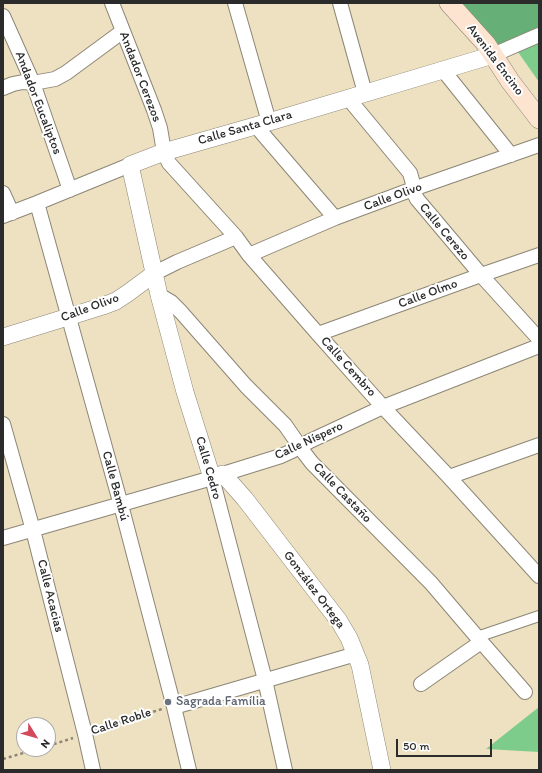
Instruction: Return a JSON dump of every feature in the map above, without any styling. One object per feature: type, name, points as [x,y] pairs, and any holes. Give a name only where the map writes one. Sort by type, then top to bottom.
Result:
[{"type":"main road","name":"Avenida Encino","points":[[449,3],[482,38],[510,81],[539,119]]},
{"type":"street","name":"Andador Cerezos","points":[[112,3],[160,128],[164,152]]},
{"type":"street","points":[[235,3],[262,123],[335,218]]},
{"type":"street","points":[[340,3],[365,93]]},
{"type":"street","name":"Andador Eucaliptos","points":[[3,16],[33,83],[70,190]]},
{"type":"street","points":[[3,88],[24,82],[33,83],[55,79],[66,73],[123,31]]},
{"type":"street","points":[[493,55],[539,35]]},
{"type":"street","name":"Calle Santa Clara","points":[[7,215],[164,152],[493,55]]},
{"type":"street","points":[[443,70],[511,155]]},
{"type":"street","name":"Calle Cerezo","points":[[348,98],[410,173],[414,195],[417,199],[481,276],[539,339]]},
{"type":"street","name":"Calle Olivo","points":[[249,254],[335,218],[539,145]]},
{"type":"street","name":"Calle Cembro","points":[[164,152],[169,163],[236,237],[318,334],[539,576]]},
{"type":"street","name":"Calle Cedro","points":[[130,165],[159,295],[185,392],[217,476],[285,770]]},
{"type":"street","points":[[3,193],[7,215]]},
{"type":"street","name":"Calle Bambú","points":[[37,203],[121,505],[174,707],[188,770]]},
{"type":"street","name":"Calle Olivo","points":[[3,337],[116,301],[155,273],[236,237]]},
{"type":"street","name":"Calle Olmo","points":[[318,334],[539,255]]},
{"type":"street","name":"Calle Castaño","points":[[159,295],[171,302],[181,312],[246,386],[285,425],[312,463],[431,583],[525,692]]},
{"type":"street","name":"Calle Níspero","points":[[3,538],[121,505],[281,456],[299,446],[384,407],[539,346]]},
{"type":"street","name":"Calle Acacias","points":[[3,424],[33,530],[93,770]]},
{"type":"street","points":[[449,477],[539,446]]},
{"type":"street","name":"González Ortega","points":[[217,476],[245,499],[339,621],[349,638],[360,665],[382,770]]},
{"type":"street","points":[[421,684],[479,639],[539,616]]},
{"type":"street","points":[[174,707],[356,654]]},
{"type":"path","name":"Calle Roble","points":[[56,743],[166,708],[174,707]]},
{"type":"path","points":[[3,759],[16,755]]},
{"type":"green space","points":[[459,3],[539,3],[539,27],[498,45]]},
{"type":"green space","points":[[539,43],[539,82],[518,52]]},
{"type":"green space","points":[[539,707],[539,752],[486,749]]},
{"type":"place","name":"Sagrada Família","points":[[168,702]]}]
